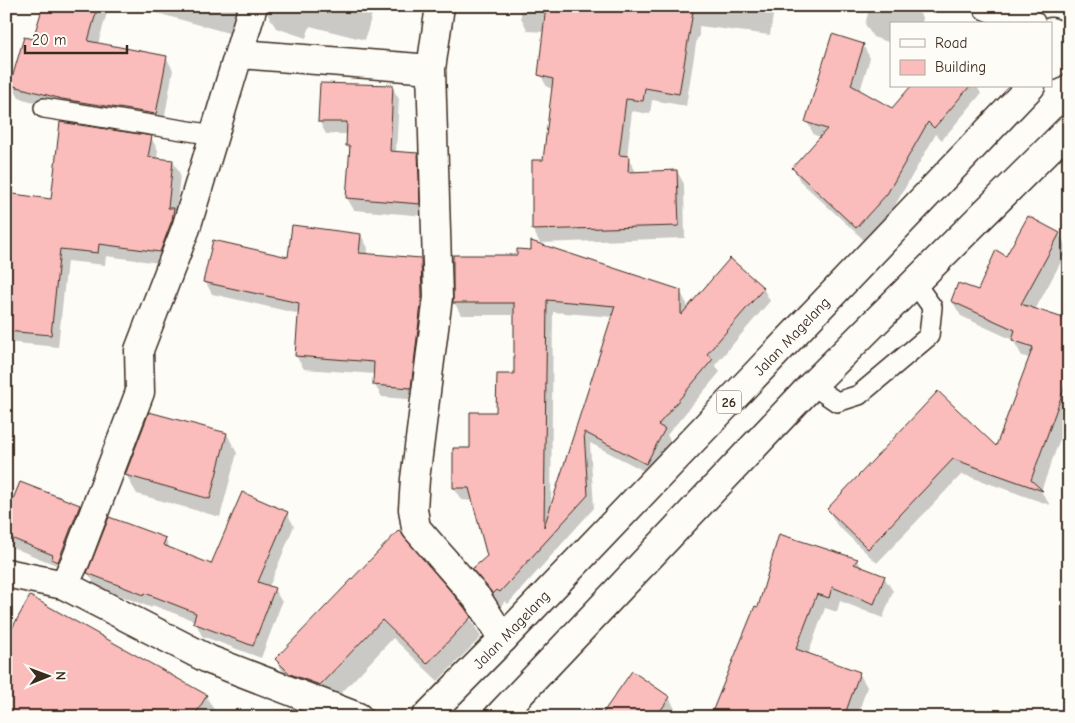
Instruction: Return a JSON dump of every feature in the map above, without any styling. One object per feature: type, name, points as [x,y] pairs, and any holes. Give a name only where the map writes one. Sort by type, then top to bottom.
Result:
[{"type":"main road","points":[[64,585],[76,560],[140,392],[139,350],[186,228],[253,6]]},
{"type":"main road","points":[[440,6],[431,69],[438,297],[415,479],[413,509],[416,528],[477,598],[503,639]]},
{"type":"main road","points":[[987,6],[1026,22]]},
{"type":"main road","points":[[1052,32],[1069,39]]},
{"type":"main road","points":[[1052,65],[1069,47]]},
{"type":"main road","points":[[240,54],[431,69]]},
{"type":"main road","name":"Jalan Magelang","points":[[426,717],[503,639],[1030,88]]},
{"type":"main road","points":[[498,717],[812,385],[1069,129]]},
{"type":"main road","points":[[6,573],[64,585],[210,660],[358,717]]},
{"type":"lane","points":[[44,108],[214,135]]},
{"type":"lane","points":[[812,385],[837,402],[859,395],[929,336],[932,307],[914,282]]},
{"type":"building","points":[[43,6],[98,6],[88,41],[167,56],[156,114],[62,99],[10,85],[24,37],[33,39]]},
{"type":"building","points":[[546,6],[694,6],[679,94],[645,88],[643,101],[626,99],[619,155],[629,156],[628,172],[677,170],[679,226],[532,230],[532,160],[543,160],[553,79],[538,75]]},
{"type":"building","points":[[832,34],[864,44],[851,85],[892,108],[909,88],[968,88],[934,128],[928,122],[887,194],[856,228],[792,168],[827,129],[805,122]]},
{"type":"building","points":[[320,83],[393,85],[390,151],[418,153],[420,204],[346,198],[350,146],[346,146],[347,122],[318,122]]},
{"type":"building","points":[[60,122],[152,136],[148,157],[173,160],[168,208],[174,208],[172,220],[160,252],[99,244],[98,253],[60,249],[51,335],[6,331],[6,193],[51,199]]},
{"type":"building","points":[[1028,216],[1060,233],[1021,304],[1069,320],[1069,375],[1031,480],[1043,491],[953,459],[868,549],[827,509],[938,391],[996,446],[1033,347],[1012,340],[1015,330],[951,301],[958,283],[978,290],[996,250],[1006,256]]},
{"type":"building","points":[[292,225],[361,234],[359,253],[421,258],[422,296],[411,388],[373,385],[374,362],[295,356],[299,303],[203,282],[213,240],[288,257]]},
{"type":"building","points":[[531,241],[681,290],[681,315],[730,258],[764,288],[707,354],[713,359],[658,425],[665,429],[646,464],[584,432],[588,495],[500,592],[497,590],[493,594],[472,569],[487,556],[469,488],[453,488],[453,448],[470,448],[470,412],[496,412],[497,374],[514,374],[514,303],[453,303],[453,255],[517,255],[517,249],[531,250]],"holes":[[[547,300],[615,306],[544,527]]]},
{"type":"building","points":[[149,412],[227,433],[210,499],[125,475]]},
{"type":"building","points":[[20,482],[80,505],[58,562],[51,559],[53,555],[6,536],[6,516]]},
{"type":"building","points":[[242,492],[288,512],[258,582],[275,588],[253,646],[193,623],[196,613],[87,573],[109,517],[166,538],[163,545],[211,564]]},
{"type":"building","points":[[399,530],[471,617],[427,664],[382,620],[320,685],[290,674],[275,659]]},
{"type":"building","points":[[779,534],[858,559],[854,564],[885,576],[874,604],[832,587],[829,598],[817,594],[796,649],[860,672],[844,717],[710,717],[755,606],[758,607]]},
{"type":"building","points":[[30,596],[207,695],[194,717],[6,717],[6,639]]},
{"type":"building","points":[[632,671],[670,697],[656,717],[600,717]]}]
